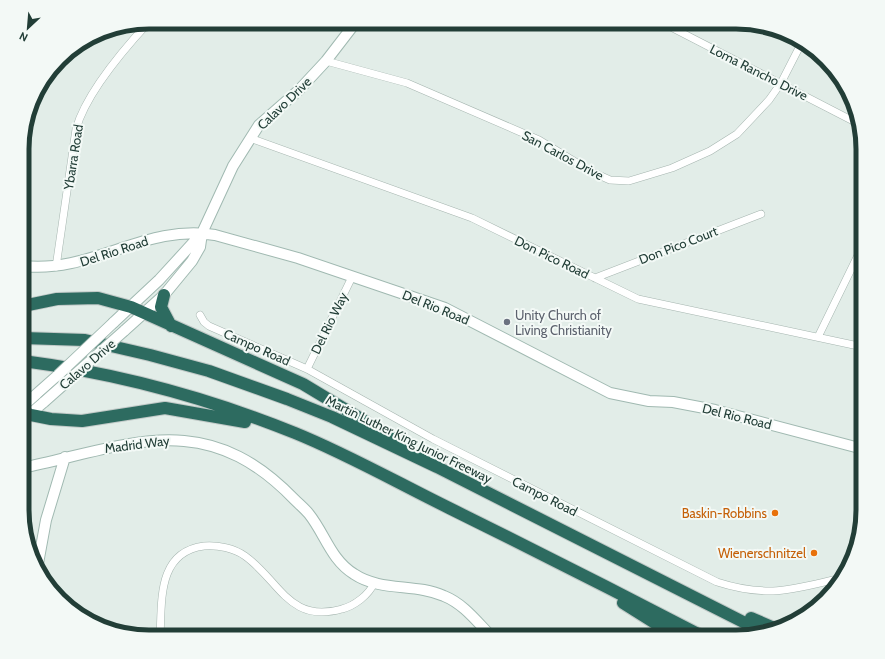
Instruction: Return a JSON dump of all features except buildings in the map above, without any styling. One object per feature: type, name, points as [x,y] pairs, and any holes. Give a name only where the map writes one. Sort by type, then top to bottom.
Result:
[{"type":"highway","points":[[164,295],[161,307],[171,326]]},
{"type":"highway","points":[[29,305],[57,299],[98,298],[131,307],[171,326],[231,351],[314,390],[437,467]]},
{"type":"highway","name":"Martin Luther King Junior Freeway","points":[[29,338],[84,340],[150,355],[209,371],[287,398],[325,414],[437,467],[756,628]]},
{"type":"highway","points":[[29,362],[68,367],[135,382],[194,398],[295,433],[551,558],[690,630]]},
{"type":"highway","points":[[29,414],[51,419],[82,421],[165,408],[218,416],[295,433]]},
{"type":"highway","points":[[597,548],[768,625]]},
{"type":"highway","points":[[551,558],[666,630]]},
{"type":"street","name":"Ybarra Road","points":[[56,267],[76,129],[80,114],[89,97],[142,29]]},
{"type":"street","name":"Calavo Drive","points":[[29,406],[36,395],[159,280],[202,233],[234,166],[259,125],[299,90],[326,61],[351,29]]},
{"type":"street","name":"Loma Rancho Drive","points":[[675,29],[852,121]]},
{"type":"street","name":"San Carlos Drive","points":[[326,61],[407,83],[539,140],[595,173],[610,180],[622,182],[636,180],[672,168],[718,146],[737,134],[769,100],[781,83],[799,47]]},
{"type":"street","name":"Don Pico Road","points":[[250,138],[472,218],[638,299],[856,345]]},
{"type":"street","name":"Don Pico Court","points":[[595,278],[761,214]]},
{"type":"street","name":"Del Rio Road","points":[[29,266],[56,267],[77,263],[165,235],[202,233],[298,258],[445,308],[610,392],[649,401],[673,402],[715,410],[856,447]]},
{"type":"street","name":"Calavo Drive","points":[[29,411],[44,402],[164,295],[192,261],[200,247],[202,233]]},
{"type":"street","points":[[818,337],[856,259]]},
{"type":"street","name":"Del Rio Way","points":[[307,369],[352,277]]},
{"type":"street","name":"Campo Road","points":[[200,315],[204,322],[209,326],[307,369],[433,439],[717,582],[732,587],[766,592],[792,590],[833,580]]},
{"type":"street","name":"Madrid Way","points":[[29,466],[106,447],[159,440],[172,439],[197,442],[224,450],[250,463],[275,480],[309,515],[333,554],[342,565],[354,574],[374,583],[429,591],[444,596],[462,607],[485,630]]},
{"type":"street","points":[[39,558],[46,520],[64,457]]},
{"type":"street","points":[[160,630],[163,585],[166,574],[179,557],[189,551],[201,547],[222,547],[244,556],[289,601],[300,608],[312,612],[332,612],[347,608],[371,589],[374,583]]},
{"type":"place","name":"Unity Church of Living Christianity","points":[[507,322]]},
{"type":"place","name":"Baskin-Robbins","points":[[775,513]]},
{"type":"place","name":"Wienerschnitzel","points":[[814,553]]}]
